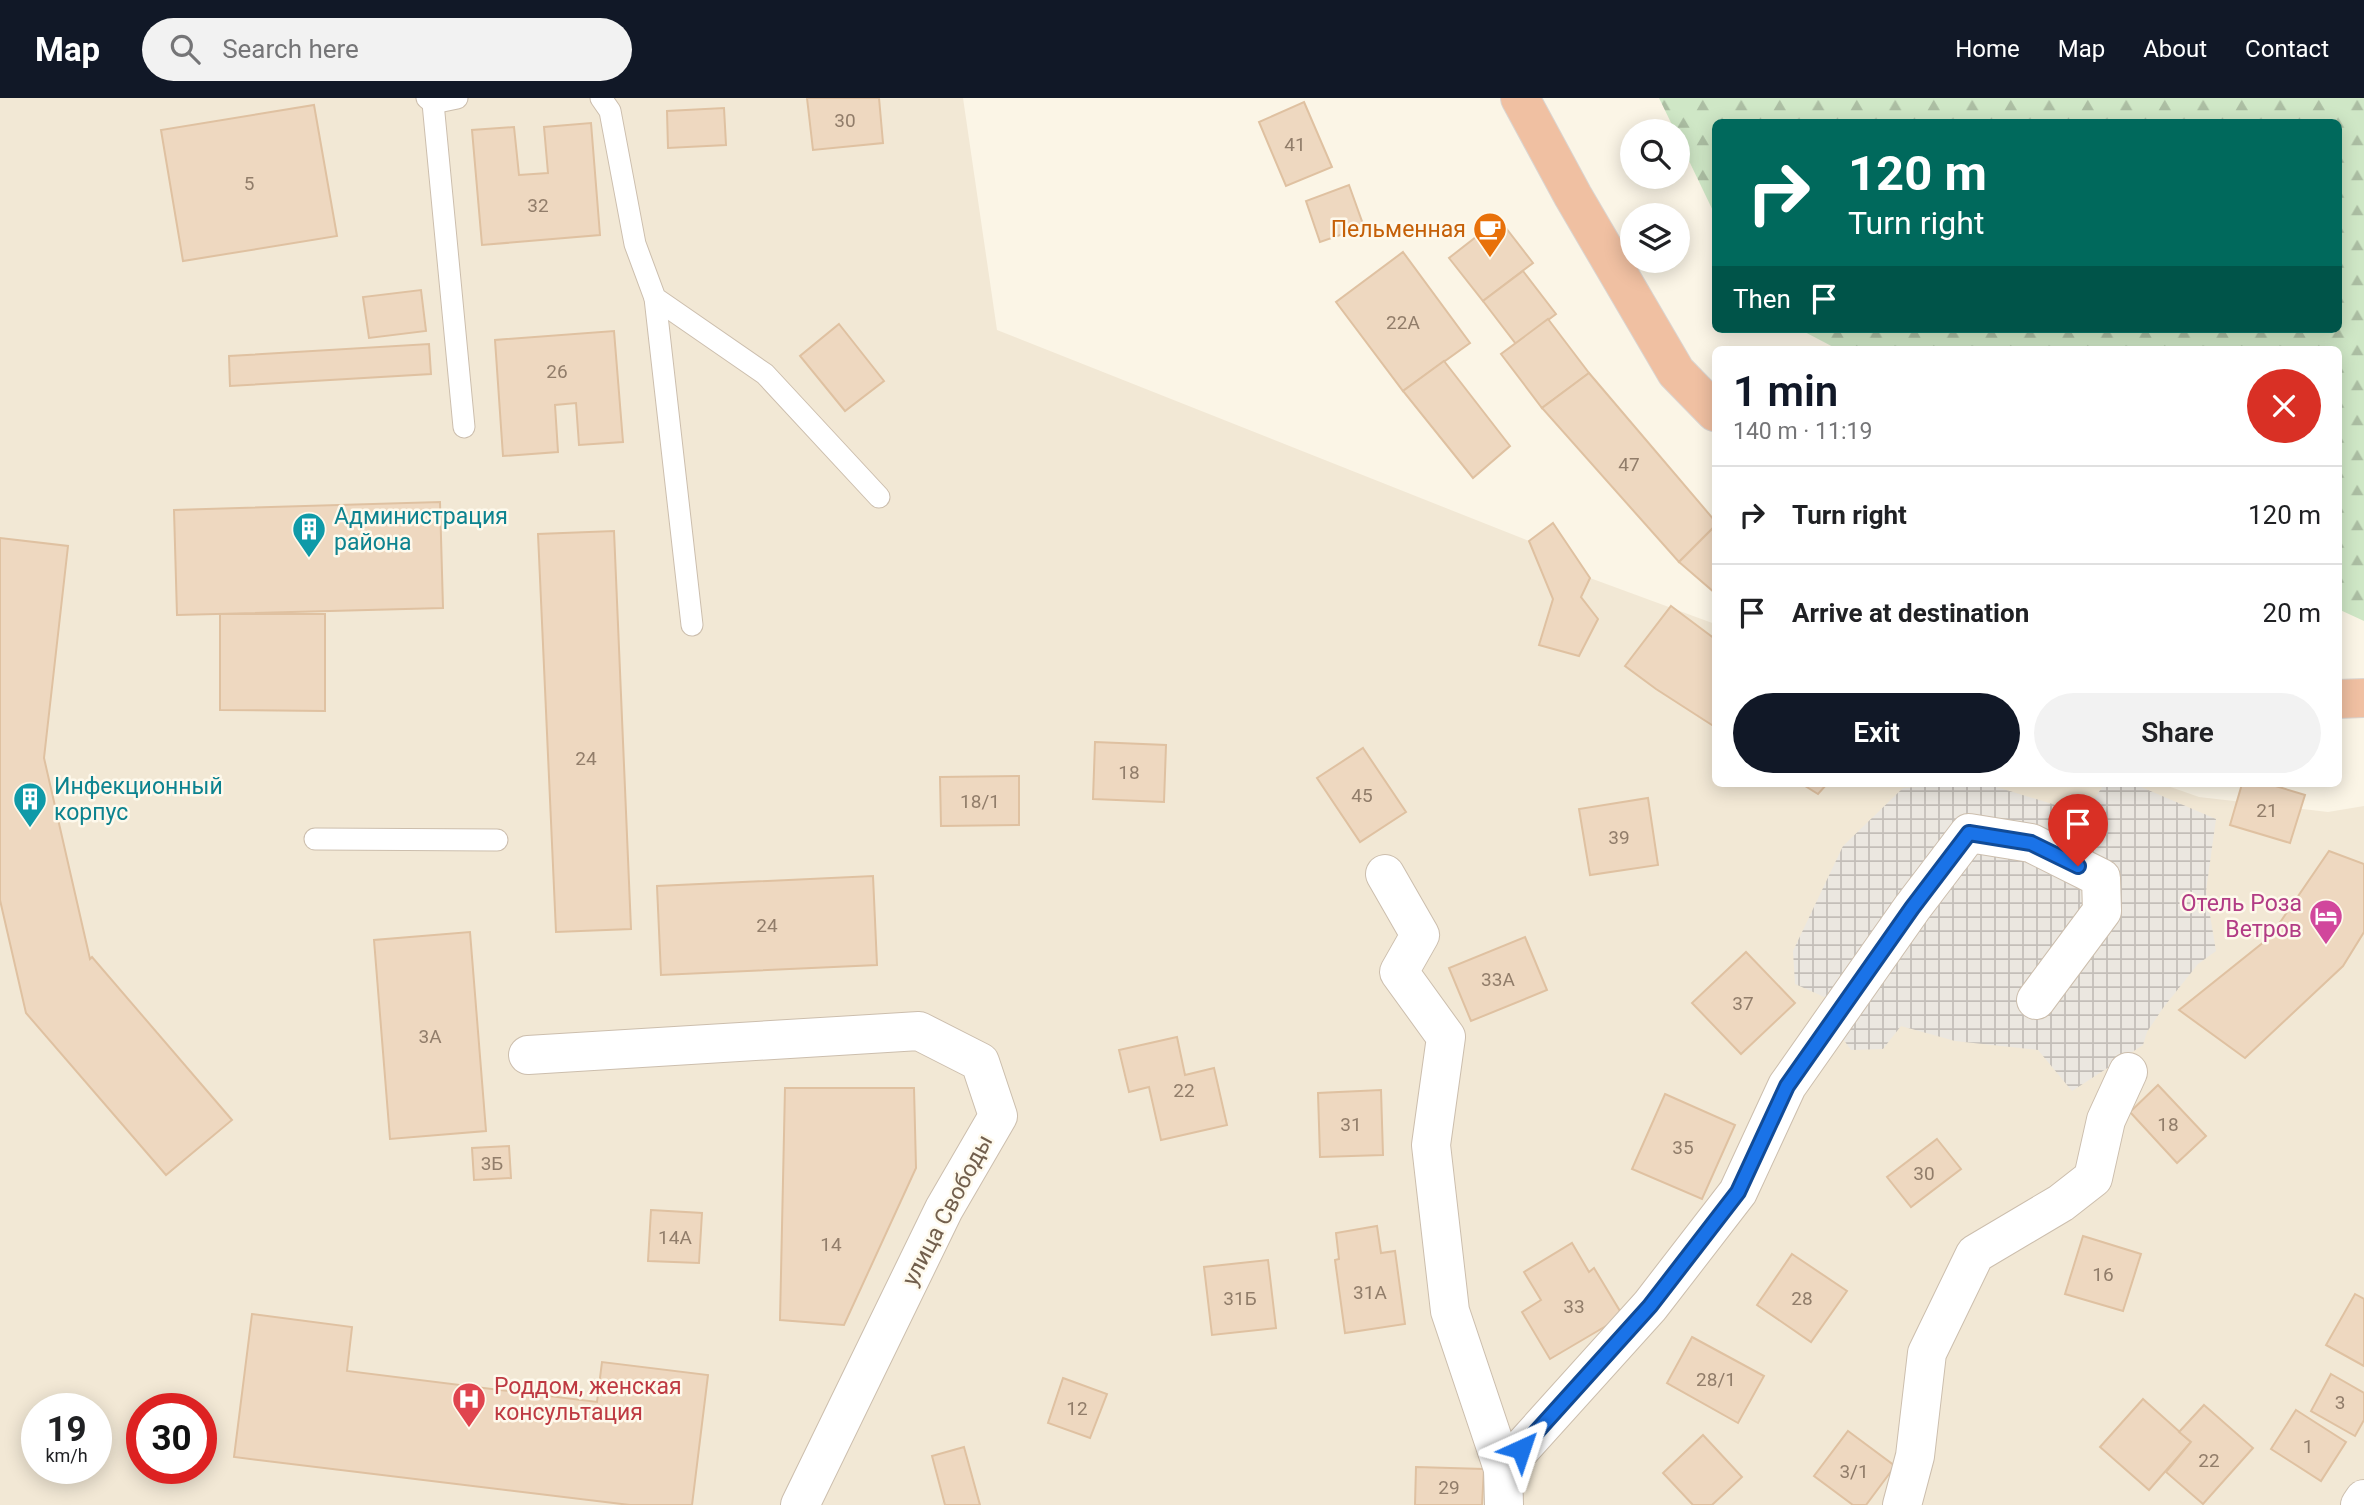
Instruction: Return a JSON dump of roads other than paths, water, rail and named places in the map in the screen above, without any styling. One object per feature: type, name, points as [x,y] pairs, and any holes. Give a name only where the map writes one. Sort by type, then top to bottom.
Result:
[{"type":"highway","points":[[1520,98],[1573,197],[1676,372],[1712,409]]},
{"type":"highway","points":[[2342,699],[2364,698]]},
{"type":"street","points":[[1503,1487],[1650,1306],[1738,1192],[1787,1086],[1912,908],[1969,833],[2031,843],[2101,878],[2102,911],[2036,1000]]},
{"type":"street","points":[[1385,874],[1420,935],[1399,972],[1446,1037],[1431,1145],[1450,1311],[1503,1487]]},
{"type":"street","name":"улица Свободы","points":[[528,1055],[919,1031],[980,1062],[998,1116],[944,1209],[800,1505]]},
{"type":"street","points":[[1902,1505],[1915,1456],[1927,1353],[1975,1254],[2061,1203],[2093,1178],[2106,1120],[2128,1072]]},
{"type":"street","points":[[2360,1505],[2364,1499]]},
{"type":"lane","points":[[457,98],[430,100],[464,427]]},
{"type":"lane","points":[[601,98],[610,111],[635,244],[654,298],[692,625]]},
{"type":"lane","points":[[654,298],[765,374],[879,497]]},
{"type":"lane","points":[[314,839],[497,840]]},
{"type":"place","name":"Пельменная","points":[[1490,259]]},
{"type":"place","name":"Администрация района","points":[[309,559]]},
{"type":"place","name":"Инфекционный корпус","points":[[30,829]]},
{"type":"place","name":"Отель Роза Ветров","points":[[2326,946]]},
{"type":"place","name":"Роддом, женская консультация","points":[[469,1429]]}]
